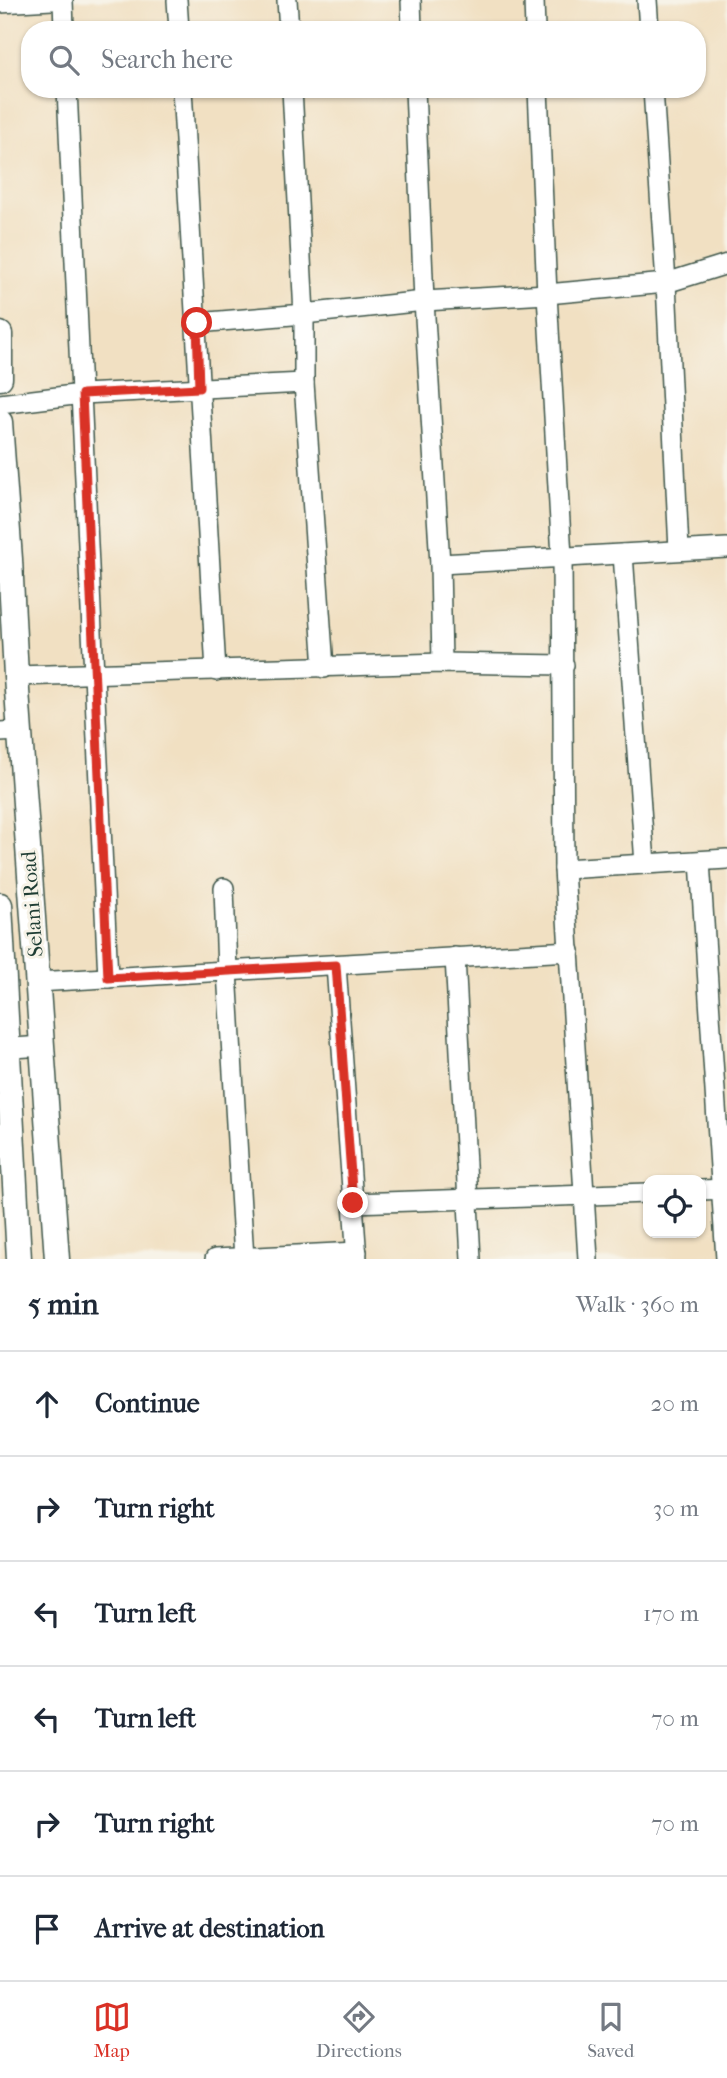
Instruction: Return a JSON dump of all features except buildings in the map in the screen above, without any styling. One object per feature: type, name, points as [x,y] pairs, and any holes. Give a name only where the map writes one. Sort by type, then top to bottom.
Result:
[{"type":"street","points":[[0,4],[52,0]]},
{"type":"street","points":[[63,0],[64,21]]},
{"type":"street","points":[[177,0],[178,21]]},
{"type":"street","points":[[287,0],[288,21]]},
{"type":"street","points":[[411,0],[412,21]]},
{"type":"street","points":[[534,0],[535,21]]},
{"type":"street","points":[[647,0],[648,21]]},
{"type":"street","points":[[67,98],[108,978]]},
{"type":"street","points":[[183,98],[216,671]]},
{"type":"street","points":[[292,98],[304,314],[304,383],[324,668]]},
{"type":"street","points":[[415,98],[424,301],[440,564],[442,663]]},
{"type":"street","points":[[538,98],[562,557],[565,869],[588,1259]]},
{"type":"street","points":[[654,98],[679,550]]},
{"type":"street","points":[[197,323],[424,301],[547,294],[666,283],[727,264]]},
{"type":"street","points":[[0,334],[0,378]]},
{"type":"street","points":[[0,404],[82,394],[304,383]]},
{"type":"street","name":"Selani Road","points":[[0,422],[16,676],[10,732],[37,982],[57,1259]]},
{"type":"street","points":[[440,564],[727,548]]},
{"type":"street","points":[[623,554],[645,864]]},
{"type":"street","points":[[16,676],[442,663],[564,665]]},
{"type":"street","points":[[565,869],[727,859]]},
{"type":"street","points":[[700,861],[722,1138],[726,1259]]},
{"type":"street","points":[[223,888],[244,1258]]},
{"type":"street","name":"Selani Road","points":[[0,905],[5,1048],[19,1259]]},
{"type":"street","points":[[37,982],[570,951]]},
{"type":"street","points":[[455,957],[471,1259]]},
{"type":"street","points":[[215,1259],[357,1256],[336,965]]},
{"type":"street","points":[[5,1048],[42,1046]]},
{"type":"street","points":[[706,1190],[724,1189]]},
{"type":"street","points":[[353,1203],[643,1193]]},
{"type":"route","points":[[197,323],[199,388],[82,394],[108,978],[336,965],[353,1203]]}]
